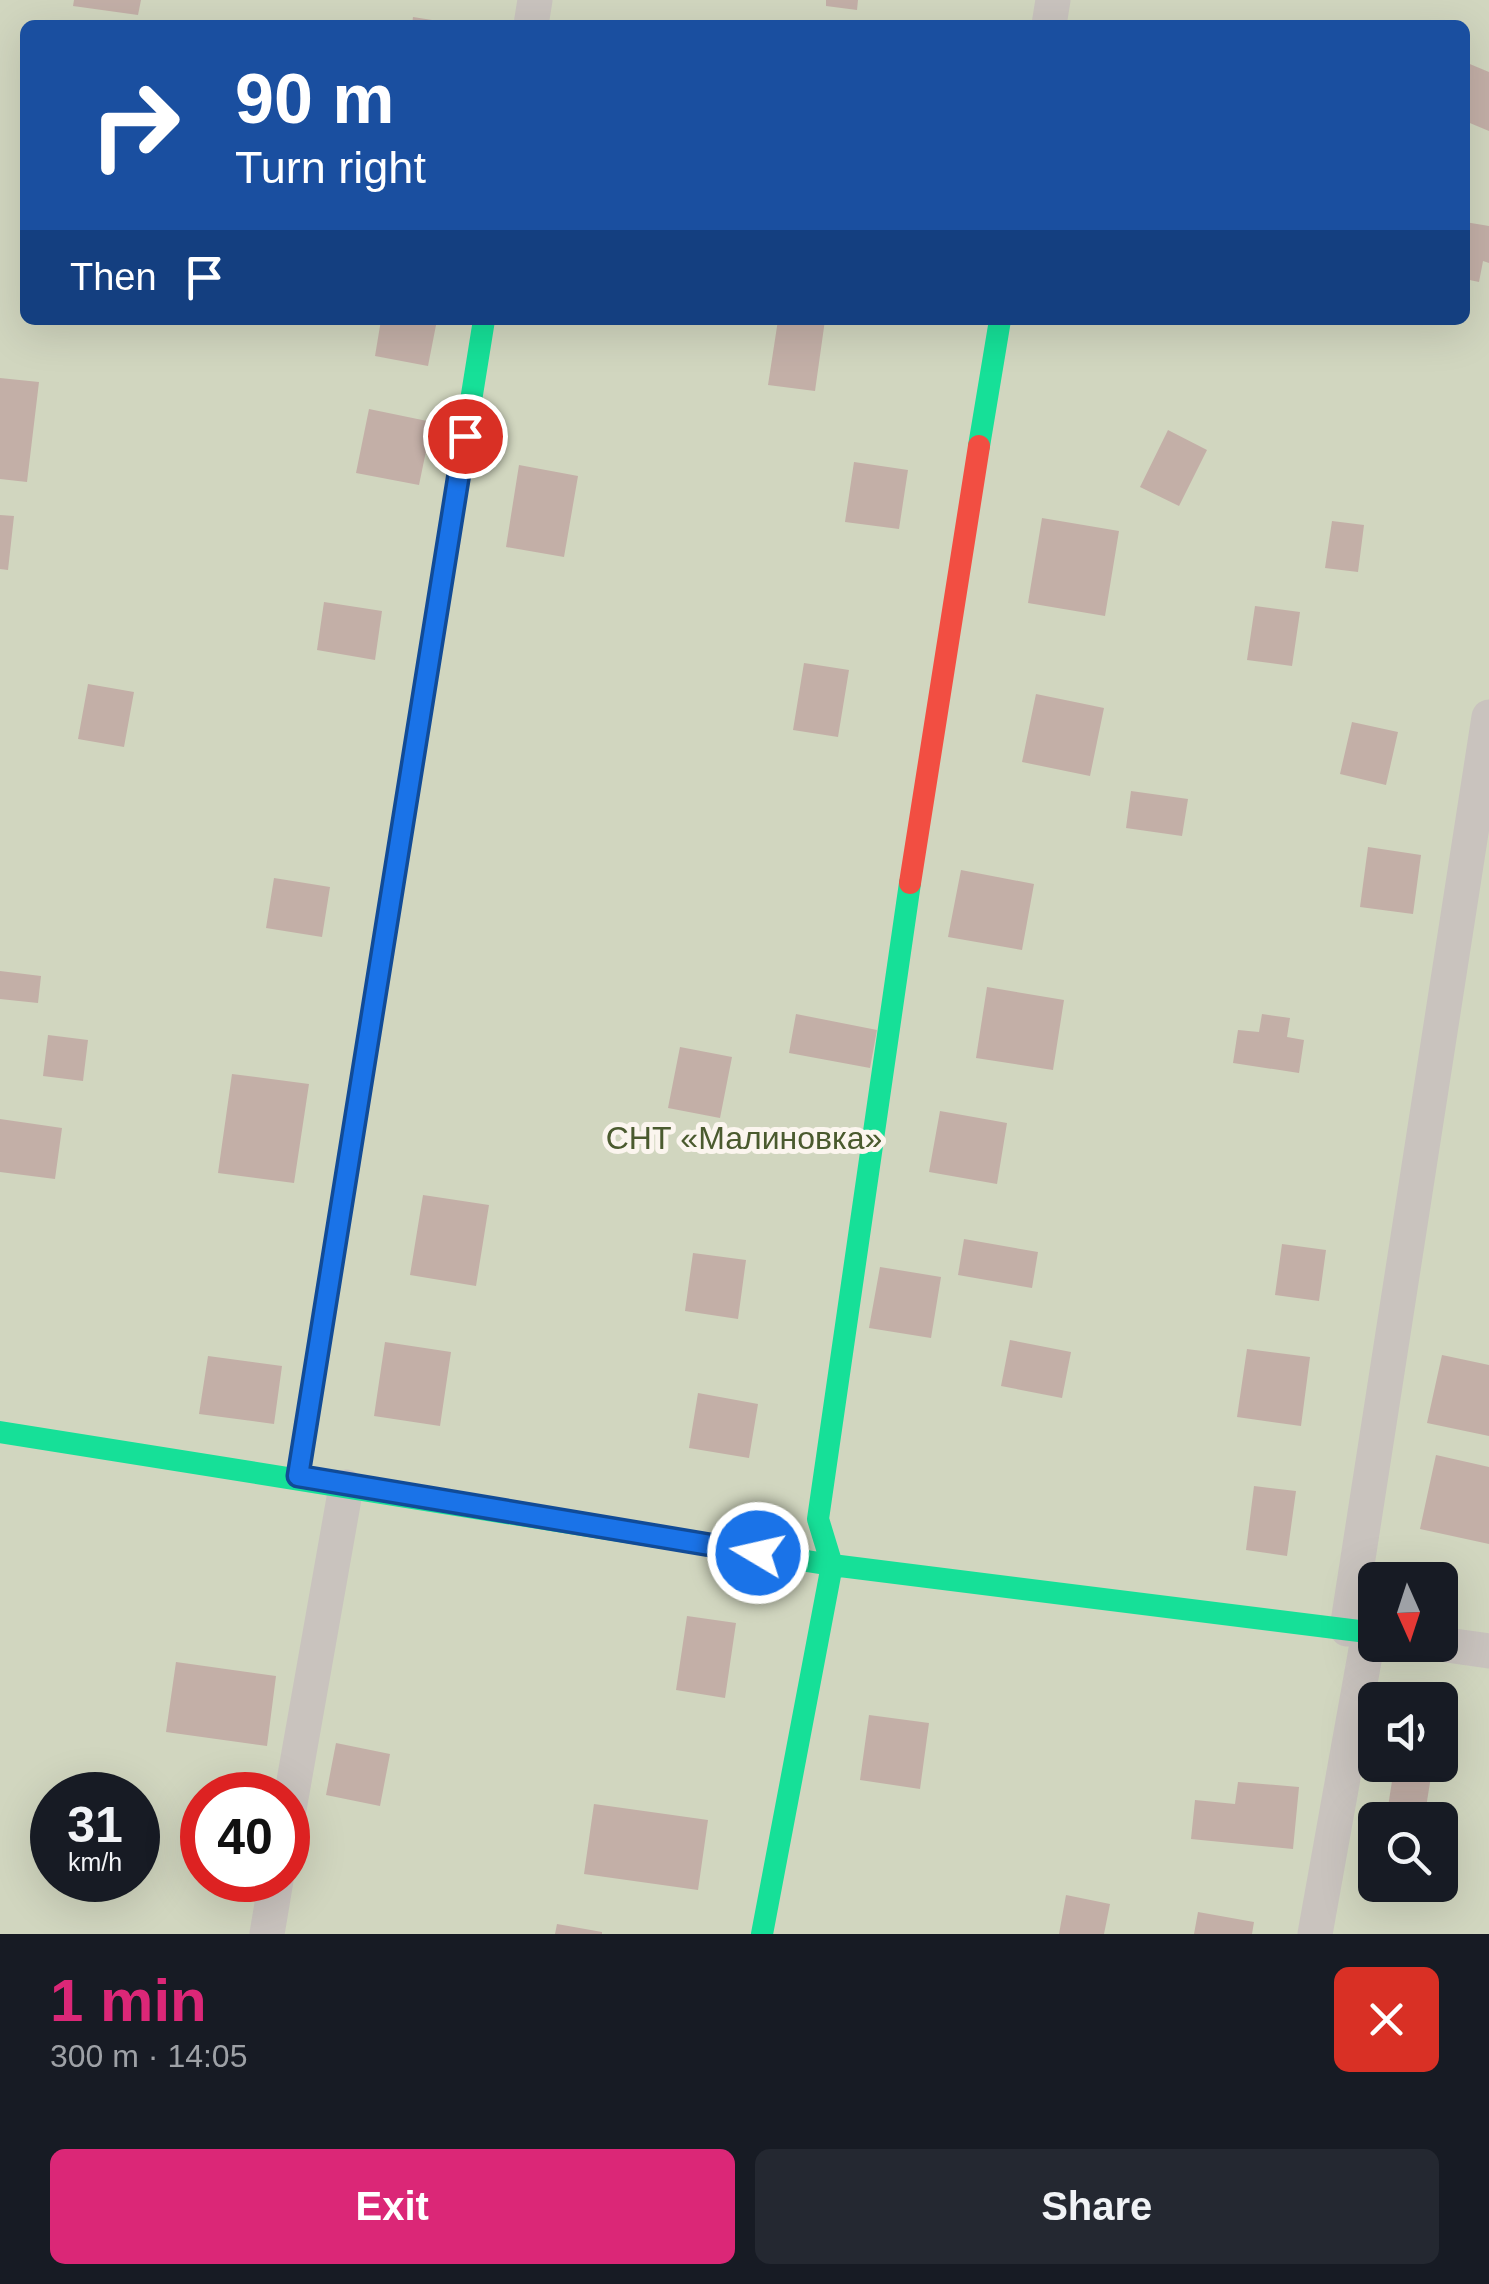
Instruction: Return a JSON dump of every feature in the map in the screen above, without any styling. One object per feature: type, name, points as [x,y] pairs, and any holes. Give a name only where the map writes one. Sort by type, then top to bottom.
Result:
[{"type":"street","points":[[298,1476],[483,325]]},
{"type":"street","points":[[762,1934],[832,1564],[818,1519],[926,770],[999,325]]},
{"type":"street","points":[[1374,1562],[1489,717]]},
{"type":"street","points":[[0,1432],[298,1476],[346,1487],[832,1564],[1358,1631]]},
{"type":"street","points":[[296,1772],[346,1487]]},
{"type":"street","points":[[1458,1647],[1489,1651]]},
{"type":"street","points":[[1315,1934],[1359,1662]]},
{"type":"street","points":[[266,1934],[272,1902]]},
{"type":"green space","name":"СНТ «Малиновка»","points":[[0,0],[1489,0],[1489,1934],[0,1934]]},
{"type":"building","points":[[74,0],[141,0],[138,15],[73,6]]},
{"type":"building","points":[[826,0],[858,0],[857,10],[826,6]]},
{"type":"building","points":[[1470,64],[1489,72],[1489,131],[1470,123]]},
{"type":"building","points":[[1470,223],[1489,226],[1489,263],[1483,261],[1479,282],[1470,280]]},
{"type":"building","points":[[380,325],[436,325],[428,366],[375,356]]},
{"type":"building","points":[[777,325],[824,325],[815,391],[768,385]]},
{"type":"building","points":[[0,378],[39,382],[27,482],[0,479]]},
{"type":"building","points":[[369,409],[432,422],[419,485],[356,473]]},
{"type":"building","points":[[1168,430],[1207,450],[1179,506],[1140,487]]},
{"type":"building","points":[[854,462],[908,470],[899,529],[845,522]]},
{"type":"building","points":[[519,465],[578,476],[564,557],[506,547]]},
{"type":"building","points":[[0,515],[14,516],[8,570],[0,569]]},
{"type":"building","points":[[1042,518],[1119,531],[1105,616],[1028,603]]},
{"type":"building","points":[[1332,521],[1364,525],[1358,572],[1325,568]]},
{"type":"building","points":[[324,602],[382,611],[375,660],[317,650]]},
{"type":"building","points":[[1255,606],[1300,612],[1292,666],[1247,660]]},
{"type":"building","points":[[804,663],[849,670],[838,737],[793,730]]},
{"type":"building","points":[[88,684],[134,692],[124,747],[78,739]]},
{"type":"building","points":[[1036,694],[1104,708],[1090,776],[1022,762]]},
{"type":"building","points":[[1352,722],[1398,732],[1386,785],[1340,774]]},
{"type":"building","points":[[1131,791],[1188,799],[1182,836],[1126,828]]},
{"type":"building","points":[[1368,847],[1421,855],[1413,914],[1360,907]]},
{"type":"building","points":[[961,870],[1034,884],[1022,950],[948,937]]},
{"type":"building","points":[[274,878],[330,887],[322,937],[266,928]]},
{"type":"building","points":[[0,971],[41,976],[38,1003],[0,999]]},
{"type":"building","points":[[987,987],[1064,1000],[1053,1070],[976,1058]]},
{"type":"building","points":[[796,1014],[877,1030],[870,1068],[789,1053]]},
{"type":"building","points":[[1262,1014],[1290,1018],[1287,1037],[1304,1040],[1299,1073],[1233,1063],[1238,1030],[1259,1032]]},
{"type":"building","points":[[48,1035],[88,1040],[83,1081],[43,1076]]},
{"type":"building","points":[[680,1047],[732,1057],[720,1118],[668,1108]]},
{"type":"building","points":[[232,1074],[309,1084],[294,1183],[218,1173]]},
{"type":"building","points":[[940,1111],[1007,1123],[997,1184],[929,1172]]},
{"type":"building","points":[[0,1119],[62,1128],[55,1179],[0,1172]]},
{"type":"building","points":[[423,1195],[489,1205],[476,1286],[410,1275]]},
{"type":"building","points":[[964,1239],[1038,1252],[1032,1288],[958,1275]]},
{"type":"building","points":[[1282,1244],[1326,1250],[1319,1301],[1275,1295]]},
{"type":"building","points":[[693,1253],[746,1260],[738,1319],[685,1311]]},
{"type":"building","points":[[880,1267],[941,1277],[931,1338],[869,1328]]},
{"type":"building","points":[[1010,1340],[1071,1352],[1062,1398],[1001,1386]]},
{"type":"building","points":[[385,1342],[451,1352],[440,1426],[374,1416]]},
{"type":"building","points":[[1247,1349],[1310,1357],[1301,1426],[1237,1417]]},
{"type":"building","points":[[1442,1355],[1489,1365],[1489,1436],[1427,1423]]},
{"type":"building","points":[[208,1356],[282,1366],[274,1424],[199,1414]]},
{"type":"building","points":[[698,1393],[758,1404],[749,1458],[689,1448]]},
{"type":"building","points":[[1436,1455],[1489,1467],[1489,1544],[1420,1529]]},
{"type":"building","points":[[1254,1486],[1296,1491],[1287,1556],[1246,1550]]},
{"type":"building","points":[[687,1616],[736,1623],[725,1698],[676,1690]]},
{"type":"building","points":[[176,1662],[276,1676],[267,1746],[166,1732]]},
{"type":"building","points":[[869,1715],[929,1723],[920,1789],[860,1780]]},
{"type":"building","points":[[336,1743],[390,1754],[380,1806],[326,1795]]},
{"type":"building","points":[[1238,1782],[1299,1787],[1293,1849],[1191,1839],[1195,1800],[1235,1804]]},
{"type":"building","points":[[1392,1782],[1430,1782],[1427,1802],[1389,1802]]},
{"type":"building","points":[[594,1804],[708,1820],[698,1890],[584,1874]]},
{"type":"building","points":[[1066,1895],[1110,1904],[1104,1934],[1059,1934]]},
{"type":"building","points":[[1198,1912],[1254,1922],[1252,1934],[1194,1934]]},
{"type":"building","points":[[557,1924],[602,1932],[602,1934],[555,1934]]},
{"type":"traffic: fast","points":[[348,1164],[483,325]]},
{"type":"traffic: fast","points":[[979,446],[999,325]]},
{"type":"traffic: fast","points":[[762,1934],[832,1565],[818,1519],[910,883]]},
{"type":"traffic: fast","points":[[0,1432],[832,1565],[1358,1631]]},
{"type":"traffic: jam","points":[[910,883],[979,446]]},
{"type":"traffic: jam","points":[[298,1476],[348,1164]]},
{"type":"route","points":[[465,436],[298,1476],[758,1553]]}]
